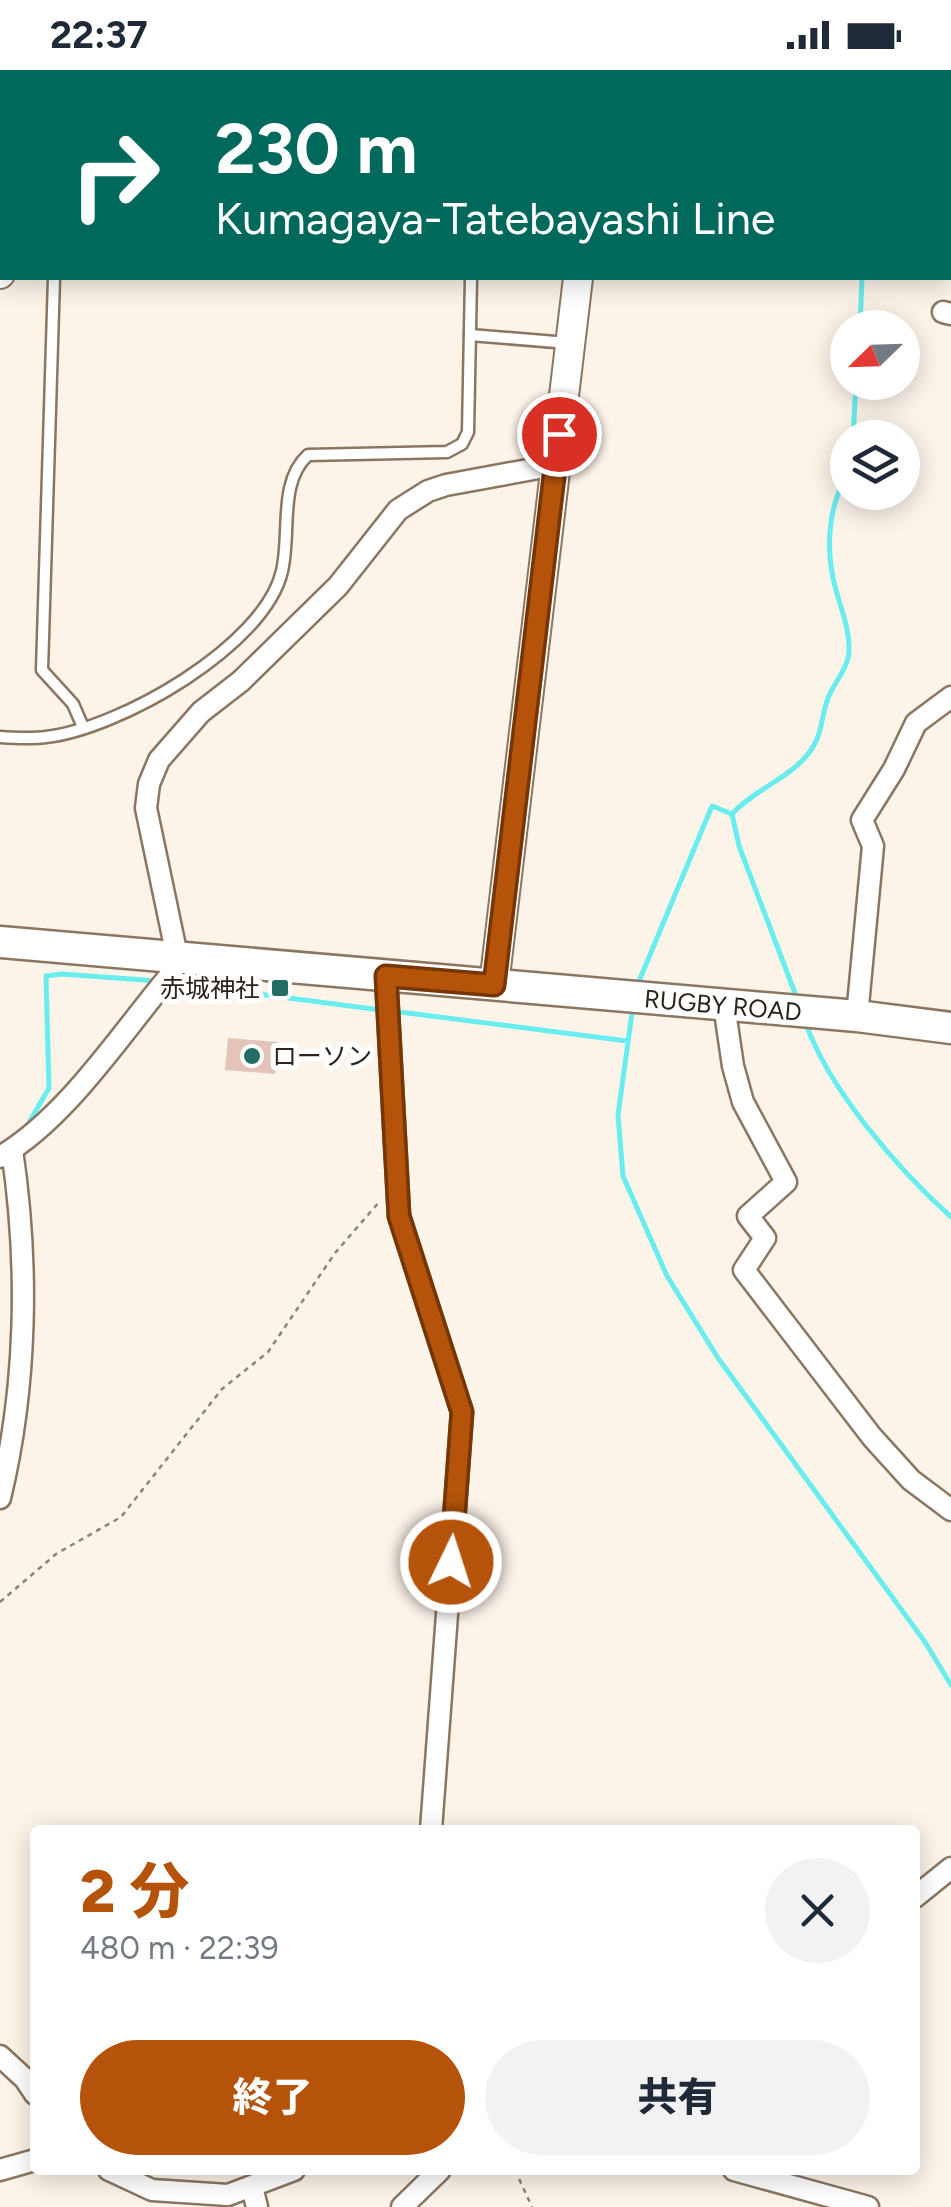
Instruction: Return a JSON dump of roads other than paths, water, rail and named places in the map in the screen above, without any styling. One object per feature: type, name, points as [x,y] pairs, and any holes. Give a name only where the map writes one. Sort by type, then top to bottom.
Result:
[{"type":"main road","name":"RUGBY ROAD","points":[[0,942],[178,956],[387,988],[494,985],[857,1016],[951,1028]]},
{"type":"street","points":[[494,985],[578,280]]},
{"type":"street","points":[[0,1498],[16,1410],[21,1322],[22,1220],[6,1154],[37,1130],[71,1095],[172,973],[178,956],[146,808],[149,784],[159,760],[202,712],[241,681],[338,586],[387,523],[411,500],[446,485],[555,465]]},
{"type":"street","points":[[857,1016],[873,846],[862,820],[894,769],[916,722],[951,697]]},
{"type":"street","points":[[387,988],[399,1216],[462,1412],[431,1825]]},
{"type":"street","points":[[724,1005],[743,1102],[786,1182],[748,1216],[765,1238],[744,1270],[872,1436],[911,1480],[951,1510]]},
{"type":"street","points":[[920,1893],[951,1868]]},
{"type":"street","points":[[0,2034],[2,2057],[30,2088]]},
{"type":"street","points":[[0,2170],[30,2161]]},
{"type":"street","points":[[120,2175],[152,2190],[255,2197],[287,2175]]},
{"type":"street","points":[[402,2207],[435,2175]]},
{"type":"street","points":[[751,2175],[863,2207]]},
{"type":"lane","points":[[54,280],[42,670],[72,704],[83,727]]},
{"type":"lane","points":[[0,737],[47,737],[83,727],[152,700],[213,662],[275,594],[282,572],[290,477],[308,455],[447,452],[462,444],[468,432],[471,280]]},
{"type":"lane","points":[[470,335],[570,344]]},
{"type":"waterway","points":[[861,310],[862,280]]},
{"type":"waterway","points":[[854,420],[855,400]]},
{"type":"waterway","points":[[732,814],[807,756],[819,735],[829,695],[846,665],[848,633],[830,551],[833,510]]},
{"type":"waterway","points":[[637,986],[712,806],[732,814]]},
{"type":"waterway","points":[[732,814],[739,846],[798,1001]]},
{"type":"waterway","points":[[27,1126],[49,1088],[46,976],[158,981]]},
{"type":"waterway","points":[[174,983],[381,1010]]},
{"type":"waterway","points":[[633,1006],[618,1115],[623,1176],[667,1276],[718,1358],[925,1642],[951,1685]]},
{"type":"waterway","points":[[392,1011],[627,1041]]},
{"type":"waterway","points":[[805,1021],[830,1074],[867,1127],[951,1217]]},
{"type":"place","name":"赤城神社","points":[[280,988]]},
{"type":"place","name":"ローソン","points":[[252,1056]]}]
